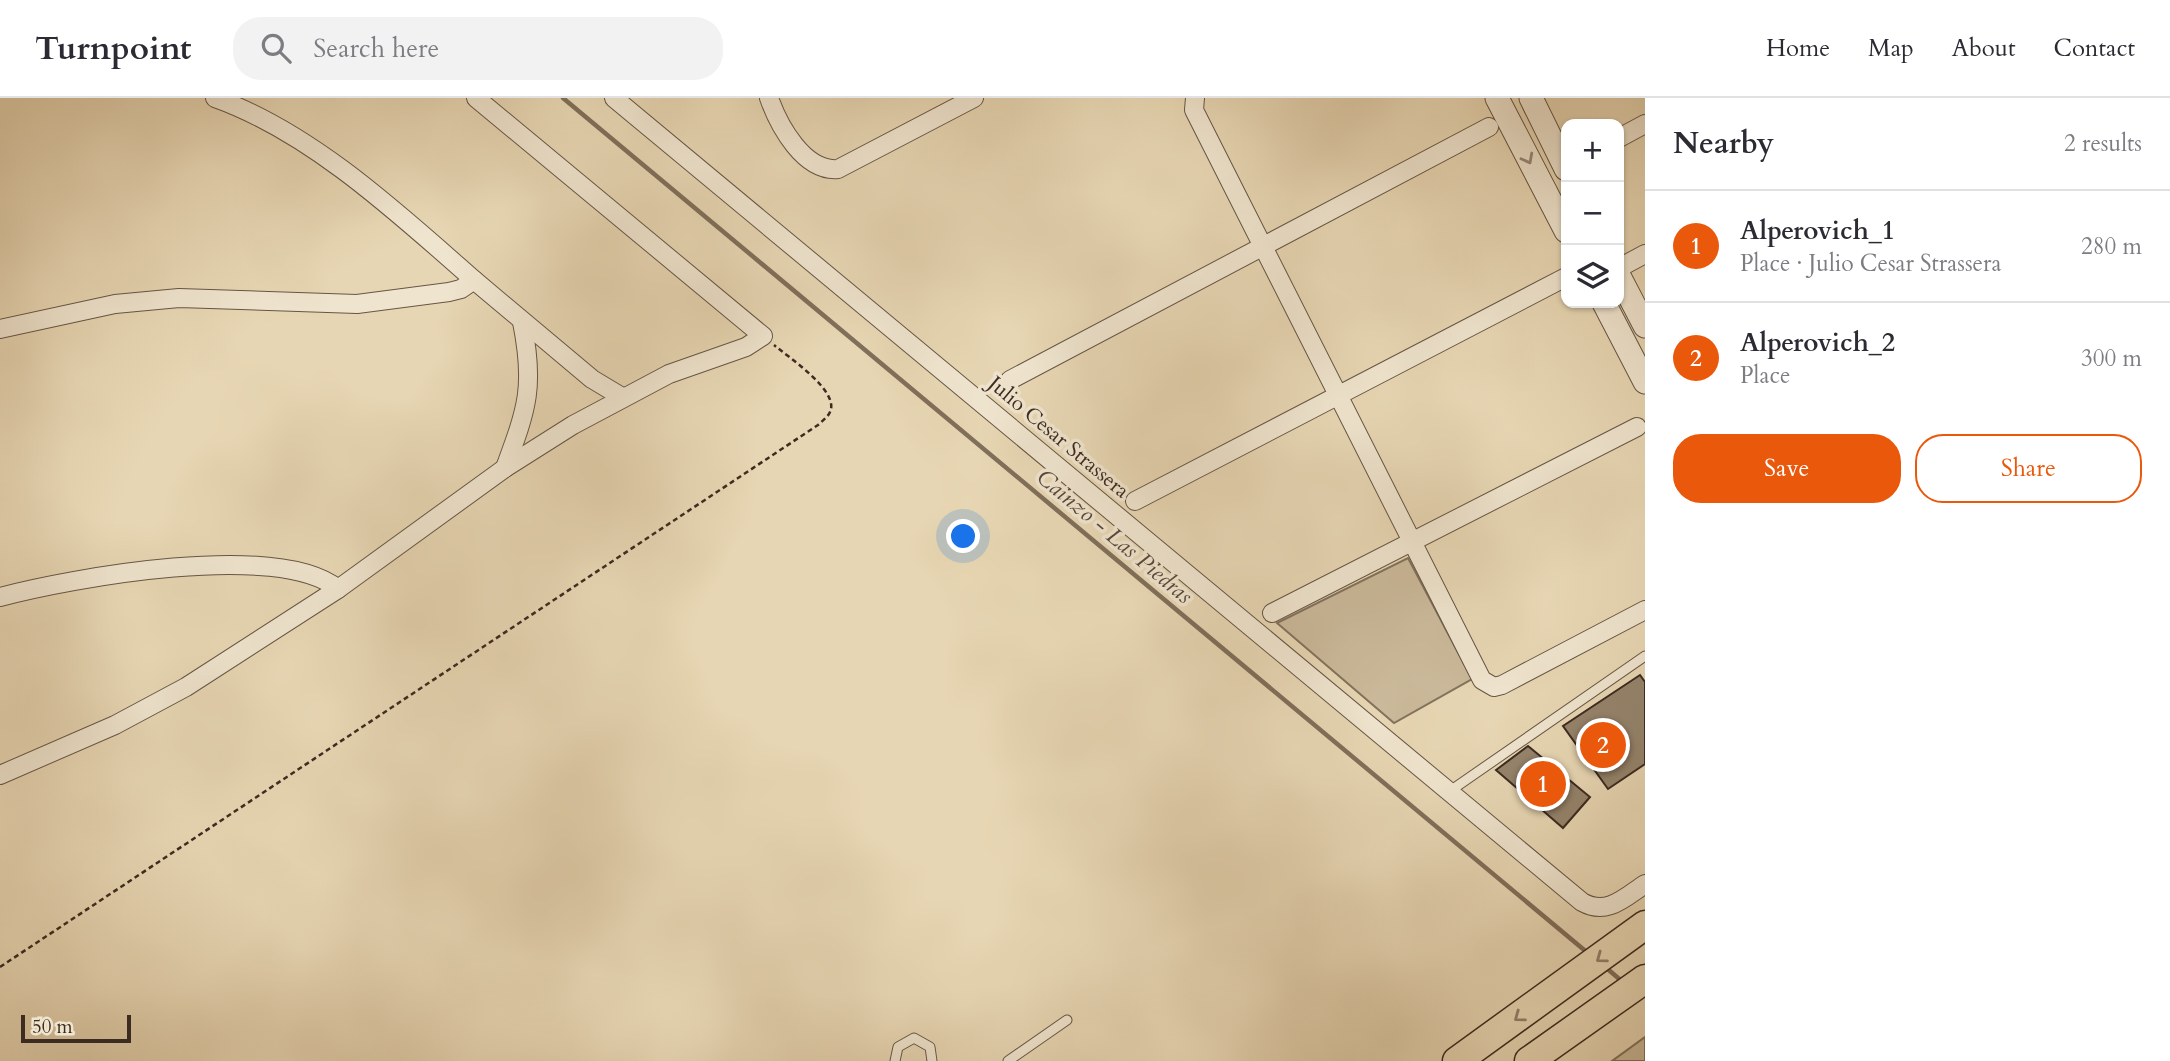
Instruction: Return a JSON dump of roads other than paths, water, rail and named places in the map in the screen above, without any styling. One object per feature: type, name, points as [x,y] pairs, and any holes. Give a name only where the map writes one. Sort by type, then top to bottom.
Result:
[{"type":"main road","points":[[1457,1061],[1636,932]]},
{"type":"main road","points":[[1529,1061],[1645,979]]},
{"type":"street","points":[[215,98],[279,129],[331,162],[415,228],[592,379],[622,397]]},
{"type":"street","points":[[0,775],[115,725],[186,687],[338,589],[505,468],[622,397],[669,374],[746,347],[764,336],[475,98]]},
{"type":"street","name":"Julio Cesar Strassera","points":[[614,98],[1594,909],[1604,909],[1645,884]]},
{"type":"street","points":[[769,98],[796,145],[817,166],[826,170],[838,169],[974,98]]},
{"type":"street","points":[[1195,98],[1194,110],[1482,680],[1494,687],[1645,610]]},
{"type":"street","points":[[1497,98],[1561,221]]},
{"type":"street","points":[[1531,98],[1561,157]]},
{"type":"street","points":[[1624,135],[1645,124]]},
{"type":"street","points":[[1010,380],[1489,127]]},
{"type":"street","points":[[1624,265],[1645,254]]},
{"type":"street","points":[[0,329],[128,302],[179,298],[357,304],[449,292],[461,289],[474,280]]},
{"type":"street","points":[[1135,501],[1561,280]]},
{"type":"street","points":[[1624,286],[1645,326]]},
{"type":"street","points":[[1607,308],[1645,382]]},
{"type":"street","points":[[505,468],[527,407],[531,381],[522,322]]},
{"type":"street","points":[[1272,613],[1637,428]]},
{"type":"street","points":[[0,597],[101,575],[199,567],[246,566],[312,573],[338,589]]},
{"type":"lane","points":[[1450,791],[1644,659]]},
{"type":"lane","points":[[1008,1061],[1067,1020]]},
{"type":"lane","points":[[895,1061],[898,1047],[914,1038],[930,1046],[932,1061]]},
{"type":"waterway","name":"Cainzo - Las Piedras","points":[[563,98],[1589,954]]},
{"type":"waterway","name":"Cainzo - Las Piedras","points":[[1604,966],[1624,983]]},
{"type":"place","name":"Alperovich_2","points":[[1603,745]]},
{"type":"place","name":"Alperovich_1","points":[[1543,784]]}]
